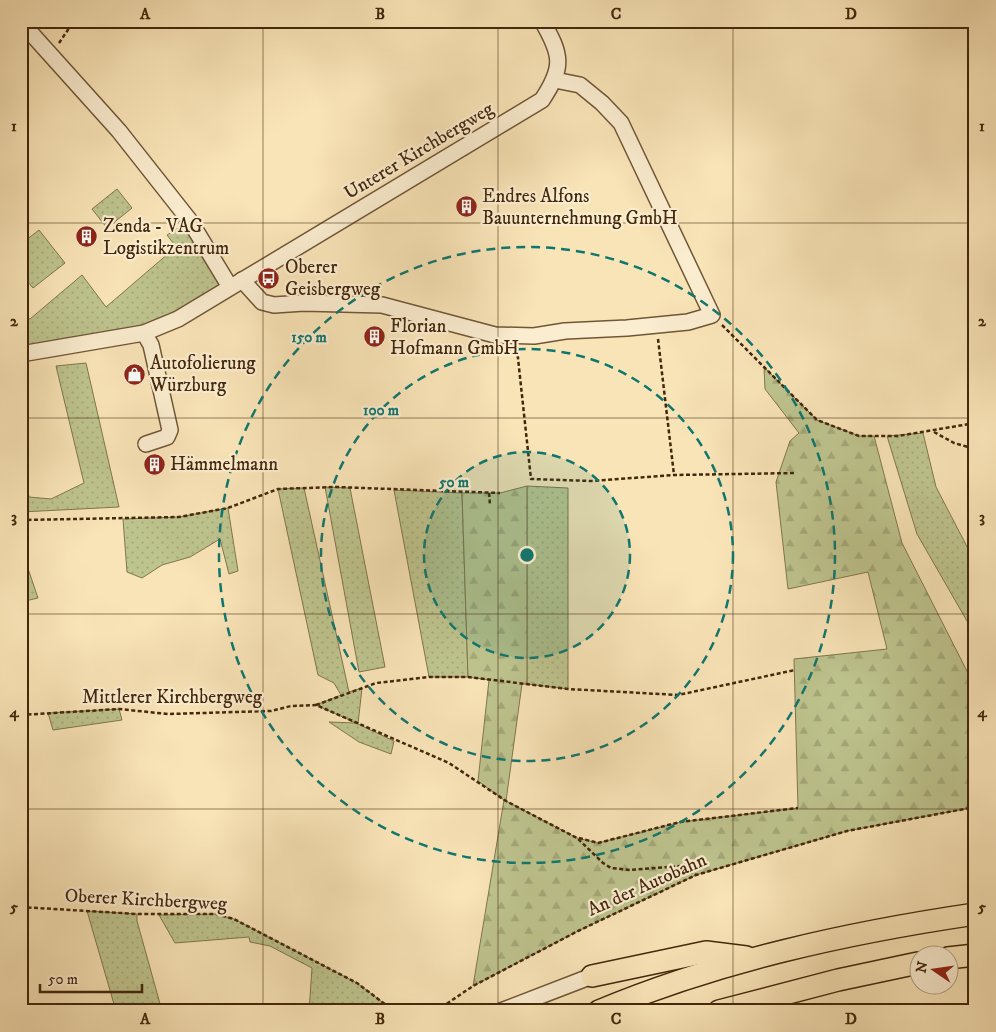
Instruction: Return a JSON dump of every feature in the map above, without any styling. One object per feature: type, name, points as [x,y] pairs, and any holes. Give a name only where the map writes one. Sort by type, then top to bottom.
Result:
[{"type":"highway","points":[[599,1011],[702,973],[756,958],[865,932],[975,914]]},
{"type":"highway","points":[[592,976],[706,952],[756,958]]},
{"type":"highway","points":[[958,957],[975,954]]},
{"type":"highway","points":[[720,1011],[838,980],[908,965]]},
{"type":"street","name":"Unterer Kirchbergweg","points":[[21,354],[144,334],[178,319],[542,100],[555,80],[558,60],[556,45],[542,21]]},
{"type":"street","points":[[21,22],[119,131],[236,283],[262,302],[274,305],[304,303],[382,305],[495,335],[534,336],[565,331],[656,325],[688,322],[712,315],[621,123],[602,103],[580,85],[555,80]]},
{"type":"street","points":[[144,334],[151,345],[170,430],[167,437],[146,444]]},
{"type":"street","points":[[501,1011],[592,976]]},
{"type":"path","points":[[51,55],[74,21]]},
{"type":"path","points":[[712,315],[817,420],[859,436],[898,436],[975,423]]},
{"type":"path","points":[[656,325],[674,475]]},
{"type":"path","points":[[515,335],[531,479],[591,481],[674,475],[796,473]]},
{"type":"path","points":[[933,431],[954,443],[975,449]]},
{"type":"path","points":[[21,520],[179,517],[228,508],[278,489],[336,487],[500,493]]},
{"type":"path","points":[[490,493],[490,505]]},
{"type":"path","points":[[316,705],[376,683],[420,677],[468,678],[568,689],[678,696],[795,670]]},
{"type":"path","name":"Mittlerer Kirchbergweg","points":[[21,715],[111,709],[168,714],[271,711],[291,706],[316,705],[448,763],[506,801],[577,838],[603,863],[611,868],[630,870],[680,866],[696,875]]},
{"type":"path","name":"An der Autobahn","points":[[436,1011],[473,986],[560,940],[696,875],[847,831],[975,807]]},
{"type":"path","points":[[577,838],[598,843],[680,822],[798,808]]},
{"type":"path","name":"Oberer Kirchbergweg","points":[[21,906],[137,914],[216,914],[234,919],[357,983],[394,1011]]},
{"type":"green space","points":[[117,189],[132,208],[107,228],[92,209]]},
{"type":"green space","points":[[190,221],[230,287],[178,319],[21,354],[21,318],[30,319],[82,275],[106,307],[176,247],[167,235]]},
{"type":"green space","points":[[39,230],[65,263],[33,288],[21,274],[21,244]]},
{"type":"green space","points":[[86,363],[119,507],[21,512],[21,457],[29,497],[51,499],[84,483],[56,366]]},
{"type":"green space","points":[[764,367],[817,420],[859,436],[874,436],[902,543],[975,687],[975,807],[847,831],[696,875],[578,931],[473,986],[504,800],[478,781],[489,680],[468,677],[462,493],[500,493],[527,486],[527,684],[522,684],[506,801],[577,838],[598,843],[681,822],[798,808],[794,659],[887,649],[868,572],[788,589],[776,482],[790,441],[799,433],[765,389]]},
{"type":"green space","points":[[923,433],[936,487],[975,562],[975,635],[917,534],[887,436]]},
{"type":"green space","points":[[527,486],[568,488],[568,689],[527,684]]},
{"type":"green space","points":[[325,487],[350,488],[385,667],[359,672]]},
{"type":"green space","points":[[304,488],[349,692],[362,688],[358,724],[394,741],[391,754],[359,742],[329,722],[356,723],[316,705],[341,695],[334,683],[318,675],[278,489]]},
{"type":"green space","points":[[394,490],[462,493],[468,677],[429,677]]},
{"type":"green space","points":[[228,508],[238,571],[229,574],[220,539],[190,557],[162,565],[142,578],[127,572],[123,519],[179,517]]},
{"type":"green space","points":[[21,548],[38,598],[21,602]]},
{"type":"green space","points":[[119,709],[122,720],[53,730],[48,713]]},
{"type":"green space","points":[[87,911],[137,914],[137,921],[162,1011],[116,1011]]},
{"type":"green space","points":[[216,914],[234,919],[357,983],[394,1011],[309,1011],[312,968],[270,946],[250,942],[249,937],[175,943],[159,915]]},
{"type":"place","name":"Endres Alfons Bauunternehmung GmbH","points":[[466,207]]},
{"type":"place","name":"Zenda - VAG Logistikzentrum","points":[[87,237]]},
{"type":"place","name":"Oberer Geisbergweg","points":[[269,278]]},
{"type":"place","name":"Florian Hofmann GmbH","points":[[374,337]]},
{"type":"place","name":"Autofolierung Würzburg","points":[[134,374]]},
{"type":"place","name":"Hämmelmann","points":[[154,464]]}]
